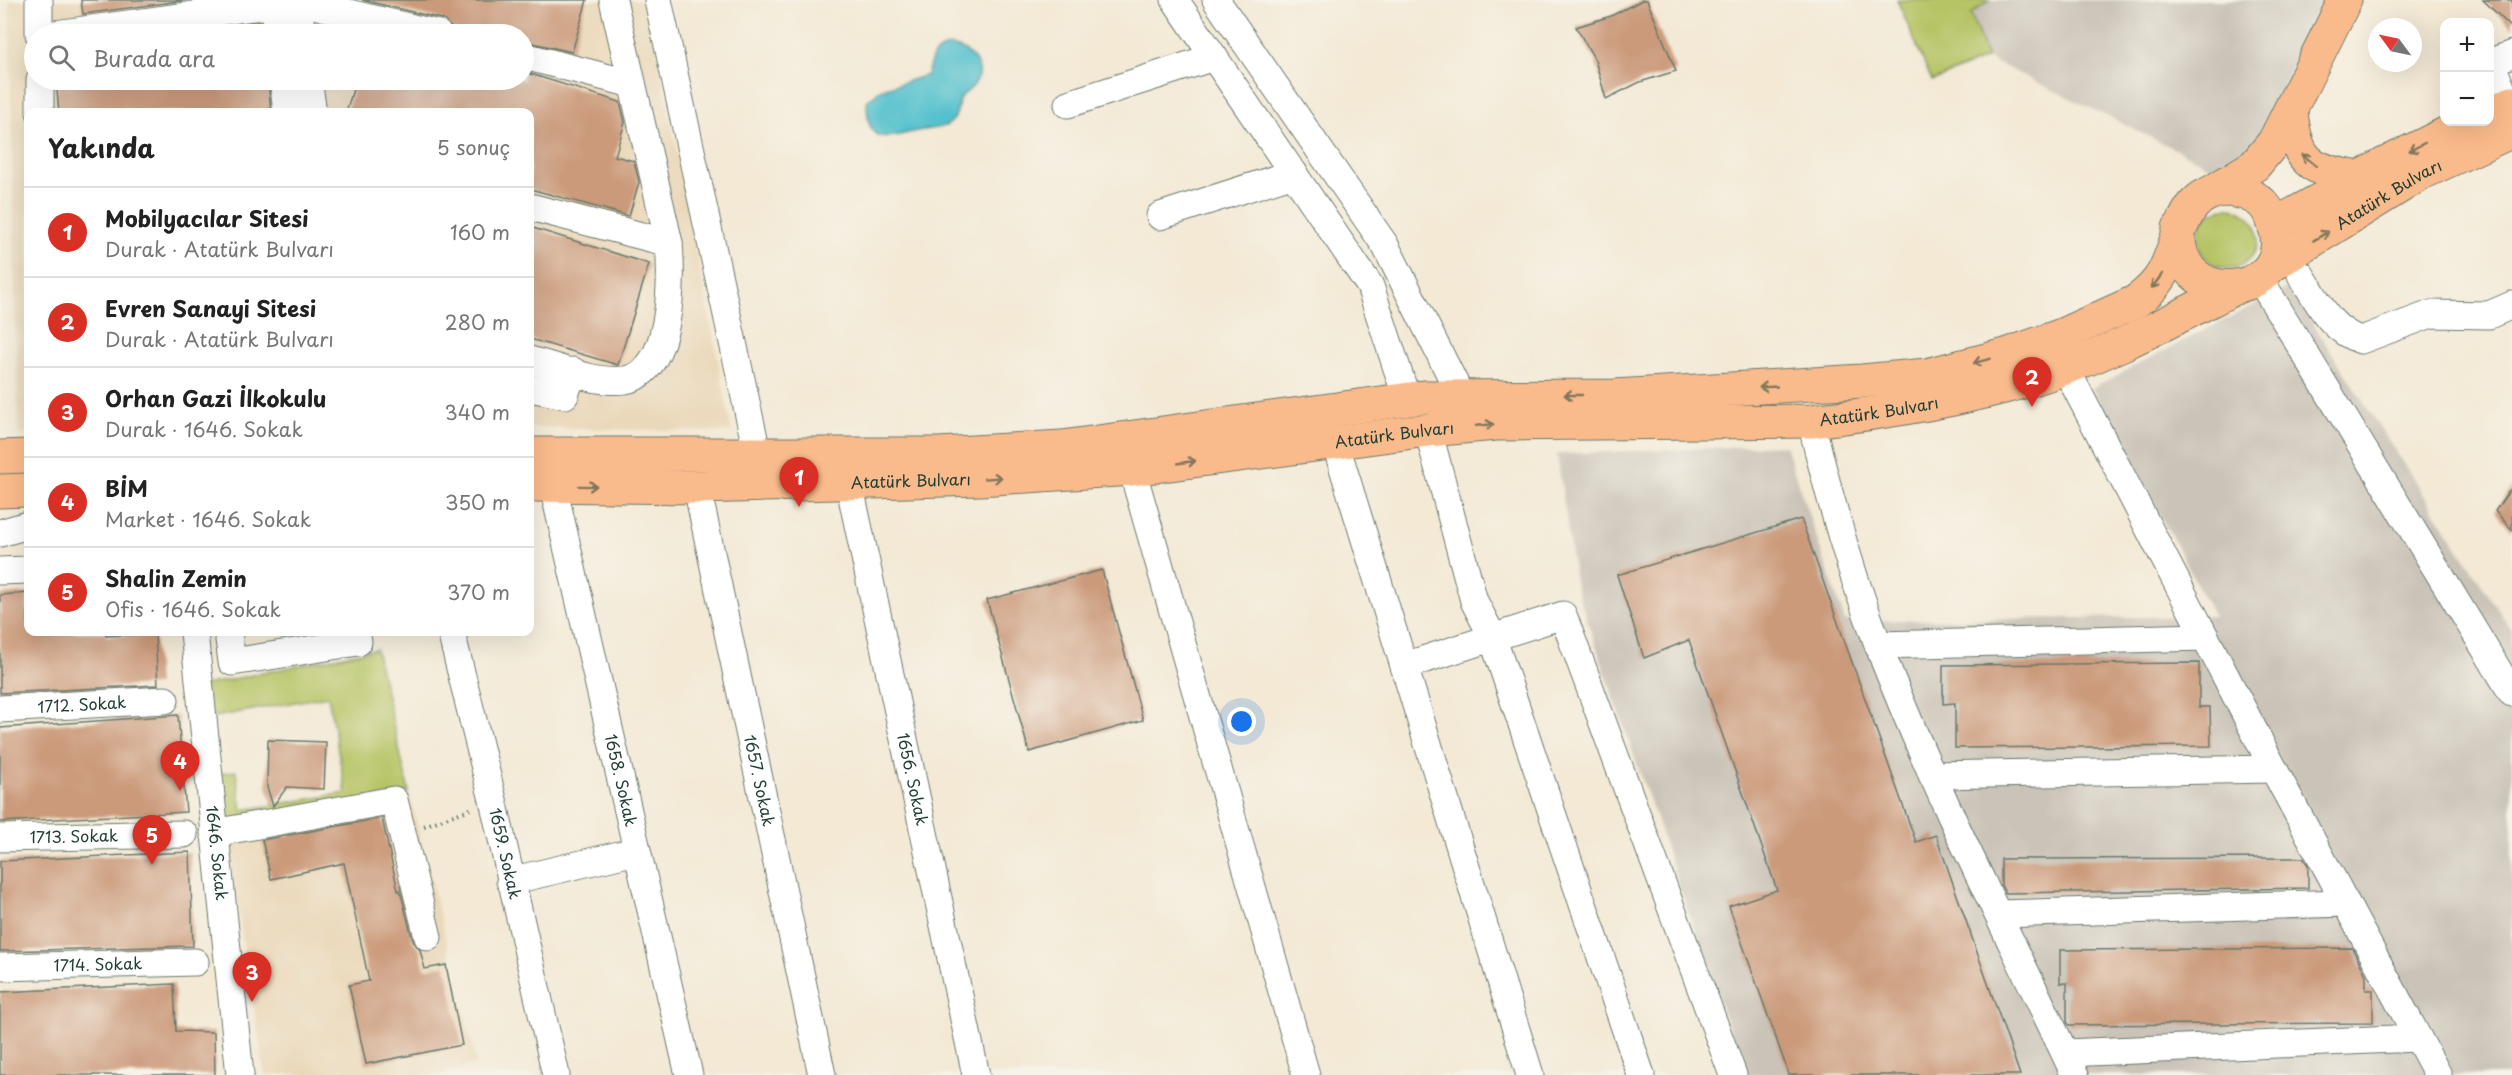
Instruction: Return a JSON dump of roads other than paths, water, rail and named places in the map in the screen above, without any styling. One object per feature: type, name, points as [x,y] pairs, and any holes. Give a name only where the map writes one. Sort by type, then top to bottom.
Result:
[{"type":"main road","points":[[2179,228],[2179,251],[2194,275],[2207,283],[2222,288],[2267,276],[2277,246],[2268,174],[2291,111],[2345,0]]},
{"type":"main road","name":"Atatürk Bulvarı","points":[[534,454],[757,452],[938,454],[1062,447],[1415,398],[1460,394],[1615,396],[1927,375],[2006,355],[2062,335],[2124,308],[2147,293],[2164,272],[2179,228],[2195,202],[2262,158],[2291,111]]},
{"type":"main road","points":[[2291,111],[2294,139],[2305,158],[2328,172],[2359,178]]},
{"type":"main road","name":"Atatürk Bulvarı","points":[[541,485],[697,487],[980,479],[1132,469],[1428,430],[1496,424],[1810,422],[1873,414],[1959,398],[2065,368],[2267,276],[2422,173],[2505,113]]},
{"type":"main road","name":"Atatürk Bulvarı","points":[[2272,219],[2461,126]]},
{"type":"main road","points":[[2210,193],[2239,191],[2257,200],[2272,219]]},
{"type":"main road","points":[[1809,384],[1810,422]]},
{"type":"main road","points":[[1415,398],[1428,430]]},
{"type":"main road","points":[[0,457],[24,456]]},
{"type":"main road","points":[[0,491],[24,490]]},
{"type":"street","points":[[39,0],[39,24]]},
{"type":"street","points":[[534,361],[602,379],[624,380],[645,368],[656,351],[669,306],[672,275],[669,243],[613,0]]},
{"type":"street","points":[[658,0],[757,452]]},
{"type":"street","points":[[1175,0],[1370,286],[1415,398]]},
{"type":"street","points":[[1216,0],[1385,245],[1460,394]]},
{"type":"street","points":[[125,24],[285,1],[392,24]]},
{"type":"street","points":[[280,24],[285,1]]},
{"type":"street","points":[[285,1],[297,24]]},
{"type":"street","points":[[2505,113],[2491,62],[2512,54]]},
{"type":"street","points":[[1068,104],[1214,57]]},
{"type":"street","points":[[534,59],[632,84]]},
{"type":"street","points":[[40,90],[40,108]]},
{"type":"street","points":[[284,90],[286,108]]},
{"type":"street","points":[[310,90],[312,108]]},
{"type":"street","points":[[1160,216],[1294,173]]},
{"type":"street","points":[[534,208],[669,243]]},
{"type":"street","points":[[2267,276],[2334,327],[2361,340],[2431,314],[2489,315],[2512,305]]},
{"type":"street","points":[[2267,276],[2512,693]]},
{"type":"street","points":[[2065,368],[2274,769],[2438,1075]]},
{"type":"street","points":[[534,389],[565,394],[573,371]]},
{"type":"street","points":[[1810,422],[1827,489],[1878,645],[1932,775],[2070,1064],[2418,1038]]},
{"type":"street","points":[[1428,430],[1474,601],[1492,636],[1641,1075]]},
{"type":"street","points":[[1335,442],[1530,1075]]},
{"type":"street","points":[[1132,469],[1306,1075]]},
{"type":"street","name":"1656. Sokak","points":[[849,483],[976,1075]]},
{"type":"street","name":"1658. Sokak","points":[[541,485],[636,851],[689,1075]]},
{"type":"street","name":"1657. Sokak","points":[[697,487],[822,1075]]},
{"type":"street","points":[[0,533],[24,526]]},
{"type":"street","points":[[0,571],[24,570]]},
{"type":"street","points":[[1404,666],[1563,615],[1733,1075]]},
{"type":"street","name":"1646. Sokak","points":[[194,636],[240,1075]]},
{"type":"street","points":[[229,636],[232,662],[358,642],[357,636]]},
{"type":"street","name":"1659. Sokak","points":[[452,636],[493,801],[556,1075]]},
{"type":"street","points":[[1878,645],[2205,637]]},
{"type":"street","name":"1712. Sokak","points":[[0,709],[165,700]]},
{"type":"street","points":[[1932,775],[2274,769]]},
{"type":"street","points":[[214,834],[394,800],[428,936]]},
{"type":"street","name":"1713. Sokak","points":[[0,838],[184,834]]},
{"type":"street","points":[[510,881],[636,851]]},
{"type":"street","points":[[1998,914],[2346,903]]},
{"type":"street","name":"1714. Sokak","points":[[0,967],[195,962]]},
{"type":"water","points":[[951,46],[968,53],[978,68],[976,82],[960,99],[952,121],[942,127],[894,136],[879,136],[874,132],[870,125],[867,101],[880,90],[927,75],[937,52]]},
{"type":"place","name":"Evren Sanayi Sitesi","points":[[2032,407]]},
{"type":"place","name":"Mobilyacılar Sitesi","points":[[799,507]]},
{"type":"place","name":"BİM","points":[[180,791]]},
{"type":"place","name":"Shalin Zemin","points":[[152,865]]},
{"type":"place","name":"Orhan Gazi İlkokulu","points":[[252,1002]]}]
